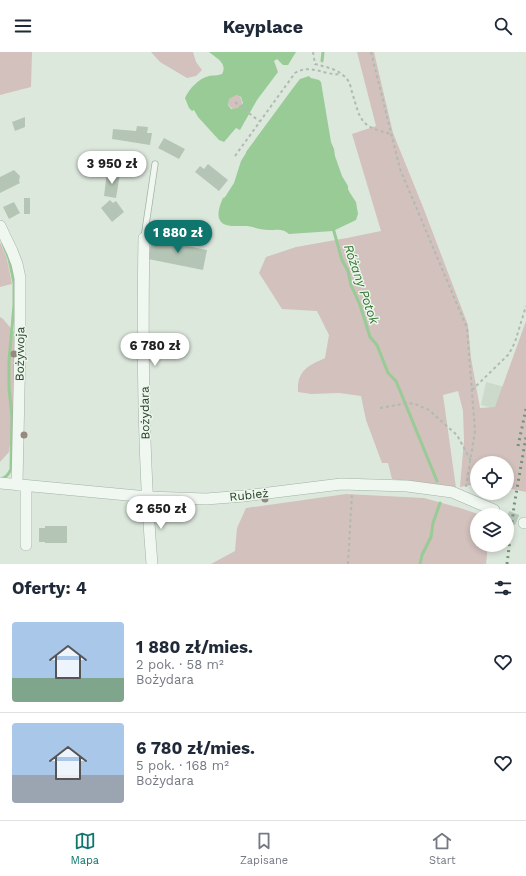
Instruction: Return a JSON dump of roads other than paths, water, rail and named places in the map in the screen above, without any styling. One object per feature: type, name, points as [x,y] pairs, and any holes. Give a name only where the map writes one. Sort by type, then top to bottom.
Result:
[{"type":"street","name":"Bożywoja","points":[[0,226],[12,251],[20,278],[22,485],[26,545]]},
{"type":"street","name":"Bożydara","points":[[144,238],[143,308],[145,435],[152,564]]},
{"type":"street","name":"Rubież","points":[[0,483],[148,497],[206,499],[352,484],[407,486],[452,492],[489,508]]},
{"type":"lane","points":[[144,238],[155,164]]},
{"type":"waterway","name":"Różany Potok","points":[[322,61],[323,52]]},
{"type":"waterway","name":"Różany Potok","points":[[333,228],[342,260],[348,271],[351,285],[360,305],[370,337],[377,345],[388,373],[396,381],[437,481]]},
{"type":"waterway","points":[[0,479],[7,476],[11,469],[12,416],[9,388],[9,361],[14,305],[14,283],[9,259],[3,244]]},
{"type":"waterway","name":"Różany Potok","points":[[420,564],[422,555],[431,537],[433,523],[440,503]]},
{"type":"tunnel","points":[[514,519],[524,523]]},
{"type":"railway","points":[[518,446],[526,409]]},
{"type":"railway","points":[[507,564],[514,506],[526,437]]}]
